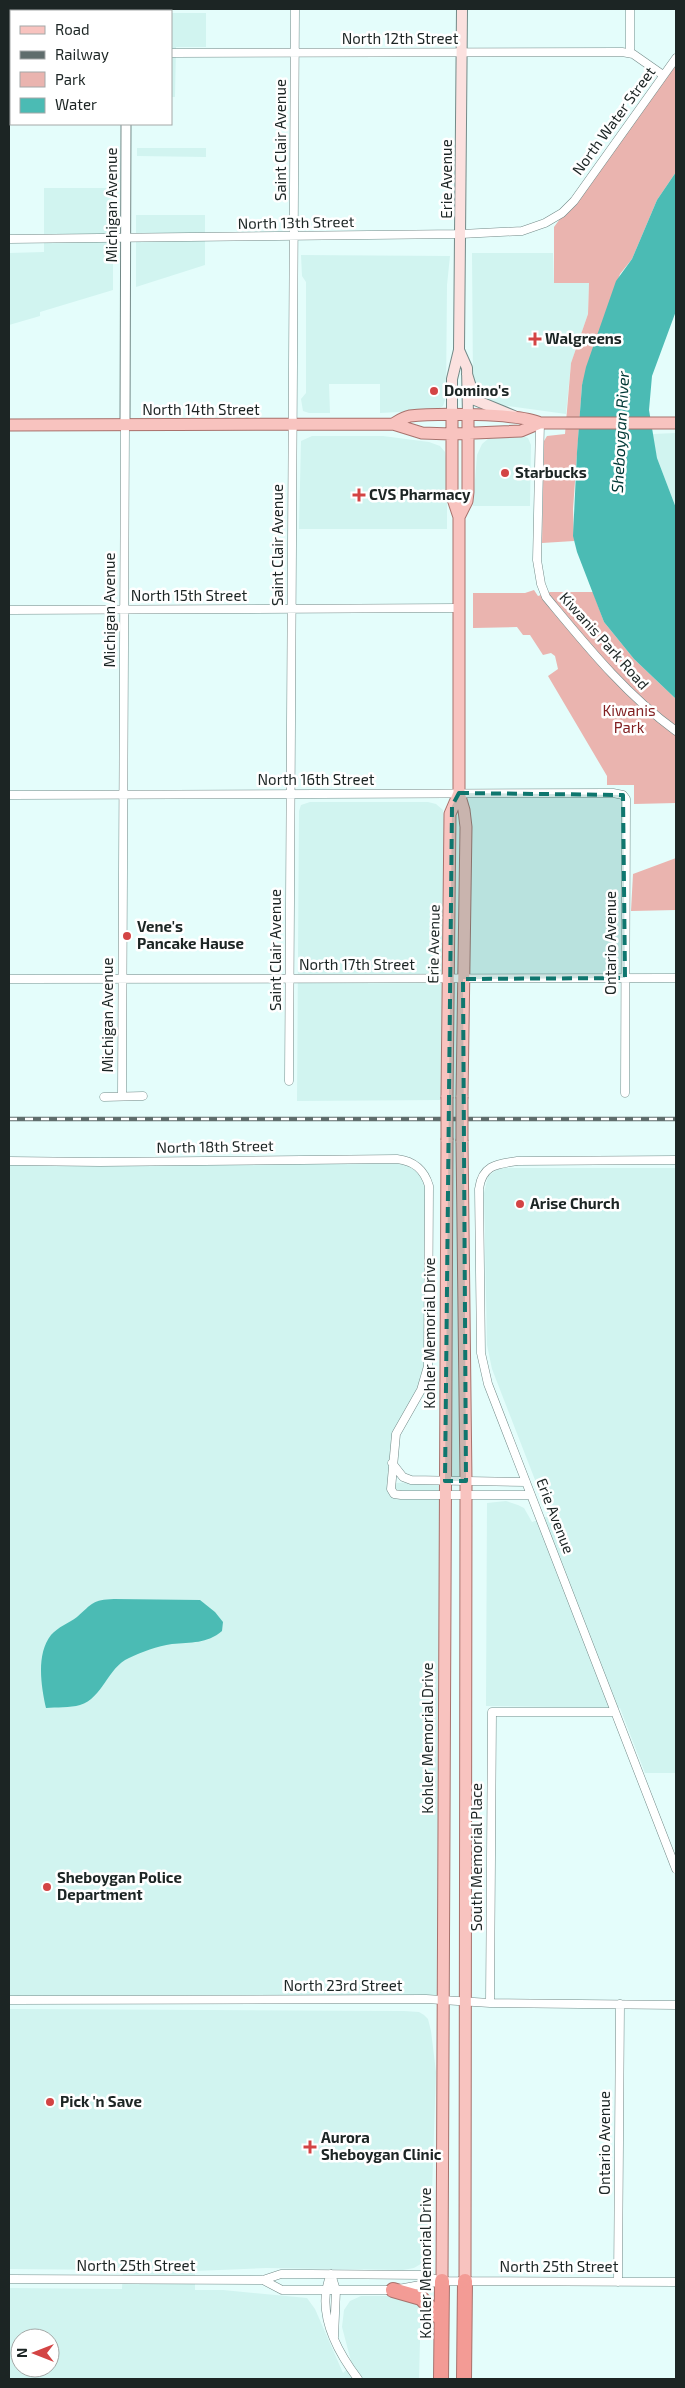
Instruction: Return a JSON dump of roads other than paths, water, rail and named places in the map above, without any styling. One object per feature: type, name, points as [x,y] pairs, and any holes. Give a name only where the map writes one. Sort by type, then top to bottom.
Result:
[{"type":"highway","name":"Kohler Memorial Drive","points":[[441,2379],[442,2281]]},
{"type":"highway","points":[[464,2379],[465,2281]]},
{"type":"highway","points":[[393,2290],[421,2298],[441,2319]]},
{"type":"main road","name":"Erie Avenue","points":[[462,9],[462,234],[459,350],[452,379],[451,434],[452,496],[460,517],[458,793],[466,819],[462,1097],[466,1481]]},
{"type":"main road","name":"Erie Avenue","points":[[459,350],[465,362],[467,374],[468,416],[468,499],[460,517]]},
{"type":"main road","points":[[467,374],[475,400],[514,416]]},
{"type":"main road","name":"North 14th Street","points":[[393,424],[412,416],[514,416],[540,423],[563,424],[676,423]]},
{"type":"main road","name":"North 14th Street","points":[[9,425],[393,424],[422,433],[451,434],[521,431],[540,423]]},
{"type":"main road","name":"Erie Avenue","points":[[447,1096],[450,814],[458,793]]},
{"type":"main road","name":"Kohler Memorial Drive","points":[[442,2281],[447,1096]]},
{"type":"main road","points":[[465,2281],[466,1481]]},
{"type":"street","name":"Saint Clair Avenue","points":[[289,1081],[295,236],[294,9]]},
{"type":"street","points":[[630,9],[630,53],[663,76]]},
{"type":"street","name":"North 12th Street","points":[[172,54],[630,53]]},
{"type":"street","name":"North Water Street","points":[[574,200],[676,58]]},
{"type":"street","name":"Michigan Avenue","points":[[122,1096],[126,125]]},
{"type":"street","name":"North 13th Street","points":[[9,240],[125,240],[510,233],[538,226],[556,216],[574,200]]},
{"type":"street","name":"Kiwanis Park Road","points":[[540,423],[537,525],[538,572],[546,597],[616,679],[644,706],[676,730]]},
{"type":"street","name":"North 15th Street","points":[[9,610],[459,608]]},
{"type":"street","name":"North 16th Street","points":[[9,795],[613,793],[623,795]]},
{"type":"street","name":"Ontario Avenue","points":[[623,795],[626,799],[625,1093]]},
{"type":"street","name":"North 17th Street","points":[[9,979],[676,978]]},
{"type":"street","points":[[104,1097],[143,1096]]},
{"type":"street","name":"North 18th Street","points":[[9,1160],[100,1162],[397,1159],[410,1162],[420,1168],[429,1186],[428,1366],[421,1390],[398,1427],[393,1446],[392,1463]]},
{"type":"street","name":"Erie Avenue","points":[[676,1160],[517,1161],[494,1164],[484,1173],[479,1189],[481,1353],[488,1384],[676,1869]]},
{"type":"street","points":[[392,1463],[399,1473],[407,1479],[526,1482]]},
{"type":"street","points":[[392,1463],[390,1486],[394,1494],[531,1495]]},
{"type":"street","name":"South Memorial Place","points":[[490,2003],[492,1712],[615,1712]]},
{"type":"street","name":"North 23rd Street","points":[[9,2000],[443,2000],[490,2003],[676,2005]]},
{"type":"street","name":"Ontario Avenue","points":[[618,2282],[620,2004]]},
{"type":"street","name":"North 25th Street","points":[[9,2279],[263,2280],[280,2274],[331,2274],[422,2275],[442,2281]]},
{"type":"street","points":[[331,2274],[326,2290],[327,2323],[344,2357],[358,2379]]},
{"type":"street","points":[[331,2274],[336,2290],[334,2337]]},
{"type":"street","name":"North 25th Street","points":[[263,2280],[282,2290],[393,2290],[442,2281],[676,2282]]},
{"type":"water","name":"Sheboygan River","points":[[676,172],[676,311],[652,376],[649,410],[657,458],[676,508],[676,699],[634,659],[604,622],[577,552],[573,536],[582,385],[586,367],[616,281],[632,259],[657,200]]},
{"type":"water","points":[[114,1599],[200,1600],[215,1612],[223,1622],[222,1631],[205,1640],[166,1645],[129,1658],[115,1669],[100,1690],[88,1701],[76,1706],[46,1708],[41,1670],[46,1643],[51,1635],[93,1603]]},
{"type":"railway","points":[[9,1119],[676,1119]]},
{"type":"place","name":"Walgreens","points":[[535,339]]},
{"type":"place","name":"Domino's","points":[[434,391]]},
{"type":"place","name":"Starbucks","points":[[505,473]]},
{"type":"place","name":"CVS Pharmacy","points":[[359,495]]},
{"type":"place","name":"Vene's Pancake Hause","points":[[127,936]]},
{"type":"place","name":"Arise Church","points":[[520,1204]]},
{"type":"place","name":"Sheboygan Police Department","points":[[47,1887]]},
{"type":"place","name":"Pick 'n Save","points":[[50,2102]]},
{"type":"place","name":"Aurora Sheboygan Clinic","points":[[310,2147]]},
{"type":"park label","name":"Kiwanis Park","points":[[629,720]]}]
